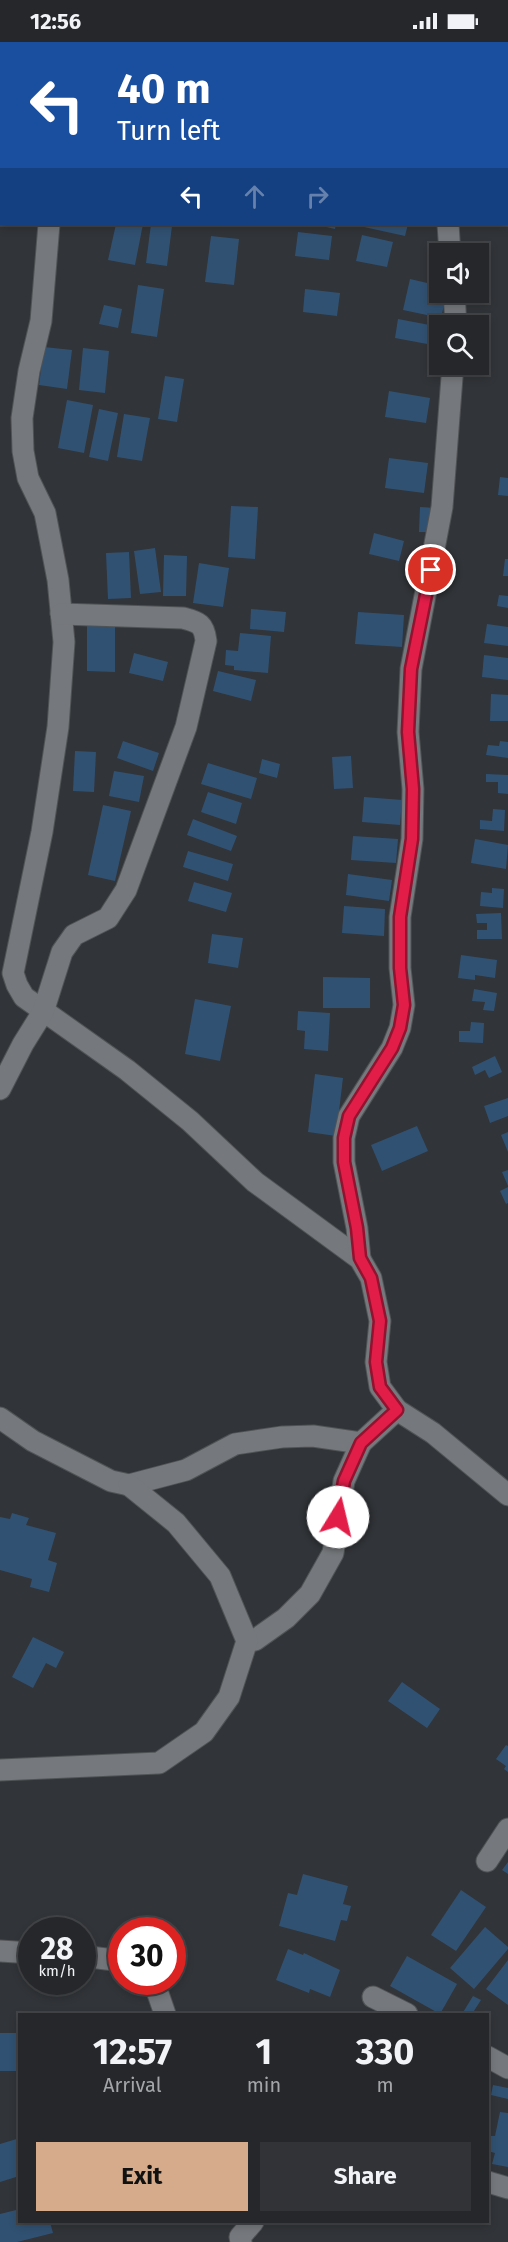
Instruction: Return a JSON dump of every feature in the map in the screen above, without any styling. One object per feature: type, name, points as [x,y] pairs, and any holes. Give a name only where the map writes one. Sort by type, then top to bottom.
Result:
[{"type":"street","points":[[49,225],[41,321],[29,371],[22,418],[23,452],[28,478],[45,513],[58,580],[64,642],[58,727],[42,832],[13,973],[16,985],[24,997],[43,1012],[127,1071],[190,1121],[255,1182],[360,1258]]},
{"type":"street","points":[[448,225],[449,243]]},
{"type":"street","points":[[452,375],[442,507],[411,669],[408,732],[413,789],[412,839],[400,917],[400,968],[404,1005],[400,1028],[392,1048],[349,1116],[344,1138],[344,1162],[357,1228],[360,1258],[371,1278],[380,1321],[376,1362],[380,1387],[397,1410],[433,1433],[508,1495]]},
{"type":"street","points":[[0,1089],[23,1044],[43,1012],[62,952],[74,935],[108,918],[126,890],[186,727],[206,641],[205,631],[198,622],[183,618],[61,614]]},
{"type":"street","points":[[247,1641],[255,1640],[278,1623],[310,1594],[333,1553],[344,1481],[361,1443],[397,1410]]},
{"type":"street","points":[[0,1418],[43,1446],[111,1480],[129,1485],[176,1523],[220,1576],[247,1641],[229,1697],[223,1706],[204,1732],[159,1763],[0,1770]]},
{"type":"street","points":[[129,1485],[186,1470],[235,1444],[282,1437],[313,1436],[361,1443]]},
{"type":"street","points":[[487,1861],[508,1829]]},
{"type":"street","points":[[0,1951],[18,1952]]},
{"type":"street","points":[[158,1995],[165,2013]]},
{"type":"street","points":[[374,1997],[405,2013]]},
{"type":"street","points":[[489,2058],[508,2068]]},
{"type":"street","points":[[489,2182],[508,2188]]},
{"type":"building","points":[[116,225],[143,225],[135,265],[108,260]]},
{"type":"building","points":[[151,225],[172,226],[167,266],[146,263]]},
{"type":"building","points":[[317,225],[336,225],[335,229]]},
{"type":"building","points":[[365,225],[408,225],[405,236],[364,227]]},
{"type":"building","points":[[298,232],[332,236],[329,260],[295,256]]},
{"type":"building","points":[[362,235],[393,242],[387,267],[356,261]]},
{"type":"building","points":[[211,236],[239,239],[234,285],[205,282]]},
{"type":"building","points":[[410,279],[429,283],[429,303],[444,303],[442,315],[429,315],[403,310]]},
{"type":"building","points":[[138,285],[164,289],[157,337],[131,333]]},
{"type":"building","points":[[305,289],[340,293],[337,316],[303,312]]},
{"type":"building","points":[[104,305],[122,309],[118,328],[99,324]]},
{"type":"building","points":[[398,319],[429,325],[429,344],[395,338]]},
{"type":"building","points":[[44,347],[72,350],[67,389],[39,385]]},
{"type":"building","points":[[83,348],[109,351],[105,393],[79,390]]},
{"type":"building","points":[[165,376],[184,379],[177,422],[158,419]]},
{"type":"building","points":[[389,391],[430,398],[426,423],[385,417]]},
{"type":"building","points":[[67,400],[93,405],[84,453],[58,448]]},
{"type":"building","points":[[99,409],[118,413],[108,461],[89,457]]},
{"type":"building","points":[[124,414],[150,418],[142,461],[117,457]]},
{"type":"building","points":[[389,458],[428,463],[424,493],[385,488]]},
{"type":"building","points":[[500,477],[508,478],[508,496],[498,495]]},
{"type":"building","points":[[231,506],[258,507],[255,559],[228,557]]},
{"type":"building","points":[[420,507],[436,508],[435,532],[419,532]]},
{"type":"building","points":[[374,533],[404,541],[399,561],[369,554]]},
{"type":"building","points":[[155,548],[161,592],[140,594],[134,551]]},
{"type":"building","points":[[129,552],[131,598],[108,599],[106,553]]},
{"type":"building","points":[[164,555],[187,556],[186,596],[163,596]]},
{"type":"building","points":[[505,559],[508,559],[508,576],[503,576]]},
{"type":"building","points":[[199,563],[229,568],[223,607],[193,603]]},
{"type":"building","points":[[499,595],[508,596],[508,608],[497,606]]},
{"type":"building","points":[[251,609],[286,612],[284,632],[250,629]]},
{"type":"building","points":[[358,612],[404,615],[402,647],[355,644]]},
{"type":"building","points":[[87,623],[115,623],[115,672],[87,671]]},
{"type":"building","points":[[487,624],[508,627],[508,646],[484,643]]},
{"type":"building","points":[[240,633],[271,636],[268,673],[234,670],[234,666],[225,665],[226,650],[238,651]]},
{"type":"building","points":[[134,653],[168,662],[163,681],[129,673]]},
{"type":"building","points":[[484,655],[508,658],[508,680],[482,677]]},
{"type":"building","points":[[218,671],[256,680],[251,701],[213,691]]},
{"type":"building","points":[[491,694],[508,695],[508,721],[490,721]]},
{"type":"building","points":[[123,741],[159,753],[153,771],[117,758]]},
{"type":"building","points":[[500,741],[508,742],[508,758],[486,755],[488,745],[499,746]]},
{"type":"building","points":[[75,751],[96,752],[94,792],[73,791]]},
{"type":"building","points":[[351,756],[353,788],[334,789],[332,757]]},
{"type":"building","points":[[262,759],[280,764],[277,778],[259,773]]},
{"type":"building","points":[[208,763],[257,778],[251,799],[201,784]]},
{"type":"building","points":[[114,771],[144,776],[139,802],[109,796]]},
{"type":"building","points":[[486,774],[508,775],[508,794],[498,793],[498,782],[486,782]]},
{"type":"building","points":[[208,792],[242,803],[236,824],[201,812]]},
{"type":"building","points":[[364,797],[402,800],[400,825],[362,822]]},
{"type":"building","points":[[103,805],[131,811],[115,881],[88,875]]},
{"type":"building","points":[[493,809],[505,810],[504,831],[480,829],[480,820],[492,821]]},
{"type":"building","points":[[193,819],[237,836],[231,851],[187,835]]},
{"type":"building","points":[[353,836],[398,839],[396,863],[351,860]]},
{"type":"building","points":[[475,839],[508,845],[506,869],[471,863]]},
{"type":"building","points":[[188,851],[233,864],[228,881],[183,867]]},
{"type":"building","points":[[348,874],[392,880],[389,901],[346,895]]},
{"type":"building","points":[[194,882],[232,893],[226,912],[188,901]]},
{"type":"building","points":[[492,888],[504,889],[503,908],[480,906],[481,892],[492,893]]},
{"type":"building","points":[[344,906],[385,909],[384,936],[342,933]]},
{"type":"building","points":[[501,913],[502,939],[477,939],[477,930],[487,930],[487,923],[477,923],[476,914]]},
{"type":"building","points":[[212,934],[243,938],[238,968],[208,963]]},
{"type":"building","points":[[461,955],[497,960],[495,978],[475,975],[475,980],[458,978]]},
{"type":"building","points":[[323,977],[370,978],[370,1008],[323,1008]]},
{"type":"building","points":[[474,989],[497,993],[494,1011],[483,1010],[485,1002],[472,1001]]},
{"type":"building","points":[[195,999],[231,1006],[220,1061],[185,1054]]},
{"type":"building","points":[[298,1011],[330,1013],[328,1051],[304,1049],[305,1031],[297,1030]]},
{"type":"building","points":[[471,1022],[484,1023],[483,1043],[459,1042],[459,1031],[470,1031]]},
{"type":"building","points":[[495,1056],[502,1072],[489,1078],[485,1070],[475,1075],[472,1067]]},
{"type":"building","points":[[315,1074],[343,1078],[336,1136],[308,1132]]},
{"type":"building","points":[[508,1098],[508,1116],[490,1123],[484,1106]]},
{"type":"building","points":[[417,1126],[428,1151],[382,1171],[371,1145]]},
{"type":"building","points":[[508,1132],[508,1152],[501,1135]]},
{"type":"building","points":[[508,1170],[508,1186],[502,1172]]},
{"type":"building","points":[[508,1187],[508,1203],[506,1204],[500,1191]]},
{"type":"building","points":[[12,1513],[29,1518],[26,1525],[56,1533],[48,1560],[57,1563],[49,1592],[30,1587],[32,1579],[0,1570],[0,1517],[10,1519]]},
{"type":"building","points":[[33,1637],[64,1652],[56,1668],[46,1663],[33,1688],[12,1677]]},
{"type":"building","points":[[402,1682],[440,1709],[427,1728],[388,1701]]},
{"type":"building","points":[[506,1745],[508,1746],[508,1772],[504,1769],[506,1766],[496,1759]]},
{"type":"building","points":[[508,1862],[508,1874],[502,1870]]},
{"type":"building","points":[[303,1874],[348,1886],[343,1904],[351,1906],[347,1921],[341,1920],[335,1941],[279,1926],[288,1893],[297,1895]]},
{"type":"building","points":[[461,1890],[486,1907],[456,1951],[431,1935]]},
{"type":"building","points":[[485,1927],[508,1949],[474,1989],[450,1968]]},
{"type":"building","points":[[288,1949],[303,1955],[304,1953],[340,1970],[330,1997],[310,1989],[309,1993],[276,1980]]},
{"type":"building","points":[[407,1956],[457,1984],[441,2013],[390,1986]]},
{"type":"building","points":[[508,1960],[508,2005],[486,1989]]},
{"type":"building","points":[[473,1996],[481,2000],[473,2013],[463,2013]]},
{"type":"building","points":[[0,2033],[18,2033],[18,2071],[0,2071]]},
{"type":"building","points":[[493,2085],[508,2088],[508,2099],[491,2095]]},
{"type":"building","points":[[500,2112],[508,2113],[508,2167],[492,2164],[495,2153],[489,2151],[489,2146],[491,2136],[495,2136]]},
{"type":"building","points":[[18,2139],[18,2183],[16,2177],[0,2182],[0,2144]]},
{"type":"building","points":[[18,2210],[18,2223],[50,2223],[53,2233],[17,2242],[0,2242],[0,2214]]},
{"type":"route","points":[[338,1517],[344,1481],[361,1443],[397,1410],[380,1387],[376,1362],[380,1321],[371,1278],[360,1258],[357,1228],[344,1162],[344,1138],[349,1116],[392,1048],[400,1028],[404,1005],[400,968],[400,917],[412,839],[413,789],[408,732],[411,669],[431,570]]}]
